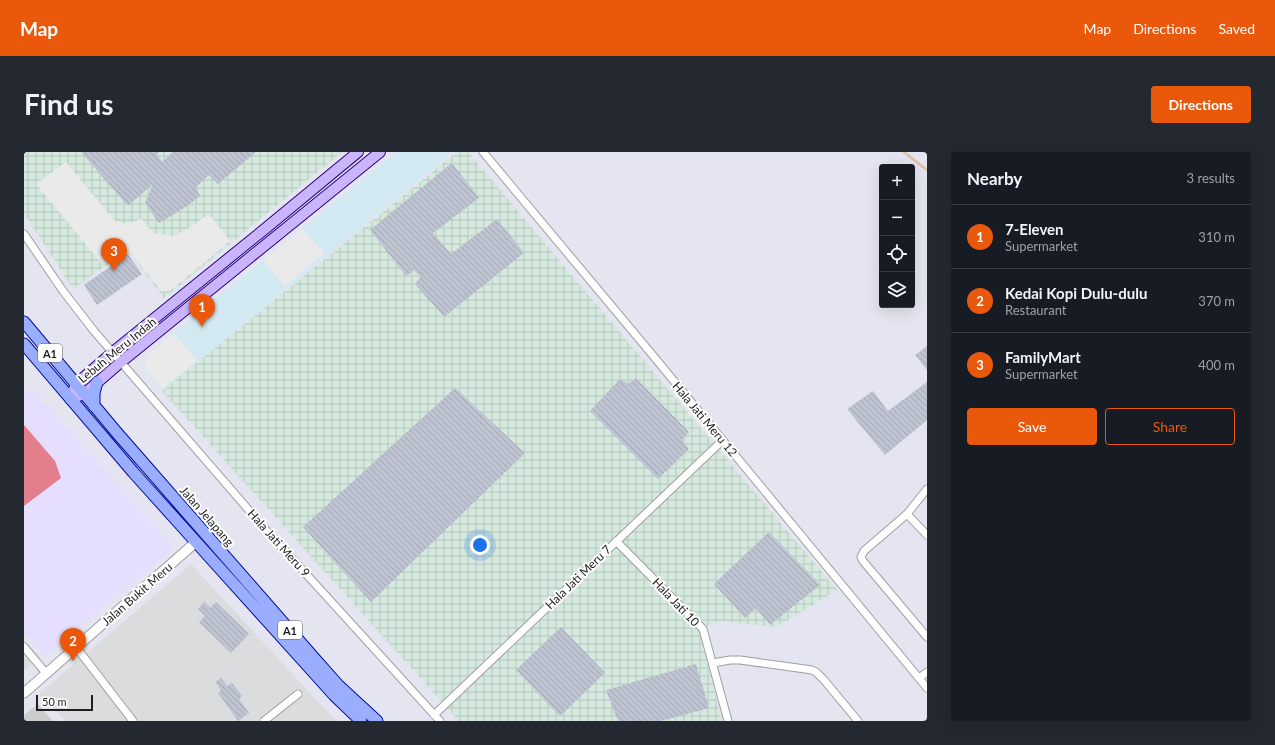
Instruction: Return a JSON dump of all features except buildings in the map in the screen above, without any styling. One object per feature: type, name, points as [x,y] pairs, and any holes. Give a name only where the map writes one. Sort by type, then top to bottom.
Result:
[{"type":"main road","name":"Lebuh Meru Indah","points":[[70,399],[76,384],[113,352],[249,243],[358,152]]},
{"type":"main road","name":"Lebuh Meru Indah","points":[[70,399],[84,394],[121,362],[380,152]]},
{"type":"main road","name":"Jalan Jelapang","points":[[24,322],[94,406],[334,680],[376,721]]},
{"type":"main road","name":"Jalan Jelapang","points":[[24,344],[70,399],[196,542],[329,689],[361,721]]},
{"type":"main road","points":[[94,406],[94,393],[97,382]]},
{"type":"main road","points":[[186,512],[197,530],[198,536],[196,542],[208,544],[222,553]]},
{"type":"street","name":"Hala Jati Meru 12","points":[[483,152],[927,688]]},
{"type":"street","name":"Hala Jati Meru 9","points":[[24,234],[63,291],[94,331],[272,536],[440,721]]},
{"type":"street","name":"Hala Jati Meru 7","points":[[434,715],[616,540],[723,440]]},
{"type":"street","points":[[927,489],[907,514],[864,551],[861,557],[927,637]]},
{"type":"street","points":[[907,514],[927,535]]},
{"type":"street","name":"Hala Jati 10","points":[[616,540],[703,629],[728,721]]},
{"type":"street","name":"Jalan Bukit Meru","points":[[24,693],[196,542]]},
{"type":"street","points":[[76,647],[133,721]]},
{"type":"street","points":[[24,648],[46,673]]},
{"type":"street","points":[[712,663],[740,660],[812,670],[816,672],[858,721]]},
{"type":"street","points":[[919,678],[927,672]]},
{"type":"street","points":[[264,721],[298,694]]},
{"type":"shaded area","points":[[24,152],[342,152],[164,298],[128,250],[73,289],[24,213]]},
{"type":"shaded area","points":[[396,152],[453,152],[162,391],[144,369],[148,354]]},
{"type":"shaded area","points":[[457,152],[468,152],[837,590],[776,627],[719,621],[699,630],[722,721],[459,721],[162,391]]},
{"type":"shaded area","points":[[66,162],[114,220],[126,224],[141,219],[154,233],[173,236],[189,228],[209,214],[230,241],[171,290],[162,292],[127,248],[103,265],[36,184]]},
{"type":"shaded area","points":[[302,229],[325,253],[285,286],[263,261]]},
{"type":"shaded area","points":[[174,334],[197,360],[162,389],[145,368],[149,354]]},
{"type":"shaded area","points":[[31,388],[174,548],[45,656],[24,633],[24,395]]},
{"type":"shaded area","points":[[24,425],[55,461],[61,478],[24,506]]},
{"type":"shaded area","points":[[191,564],[336,721],[66,721],[39,694]]},
{"type":"shaded area","points":[[24,639],[40,657],[24,670]]},
{"type":"shaded area","points":[[38,704],[53,721],[24,721],[24,715]]},
{"type":"waterway","points":[[904,152],[927,170]]},
{"type":"place","name":"FamilyMart","points":[[114,271]]},
{"type":"place","name":"7-Eleven","points":[[202,327]]},
{"type":"place","name":"Kedai Kopi Dulu-dulu","points":[[73,661]]}]
